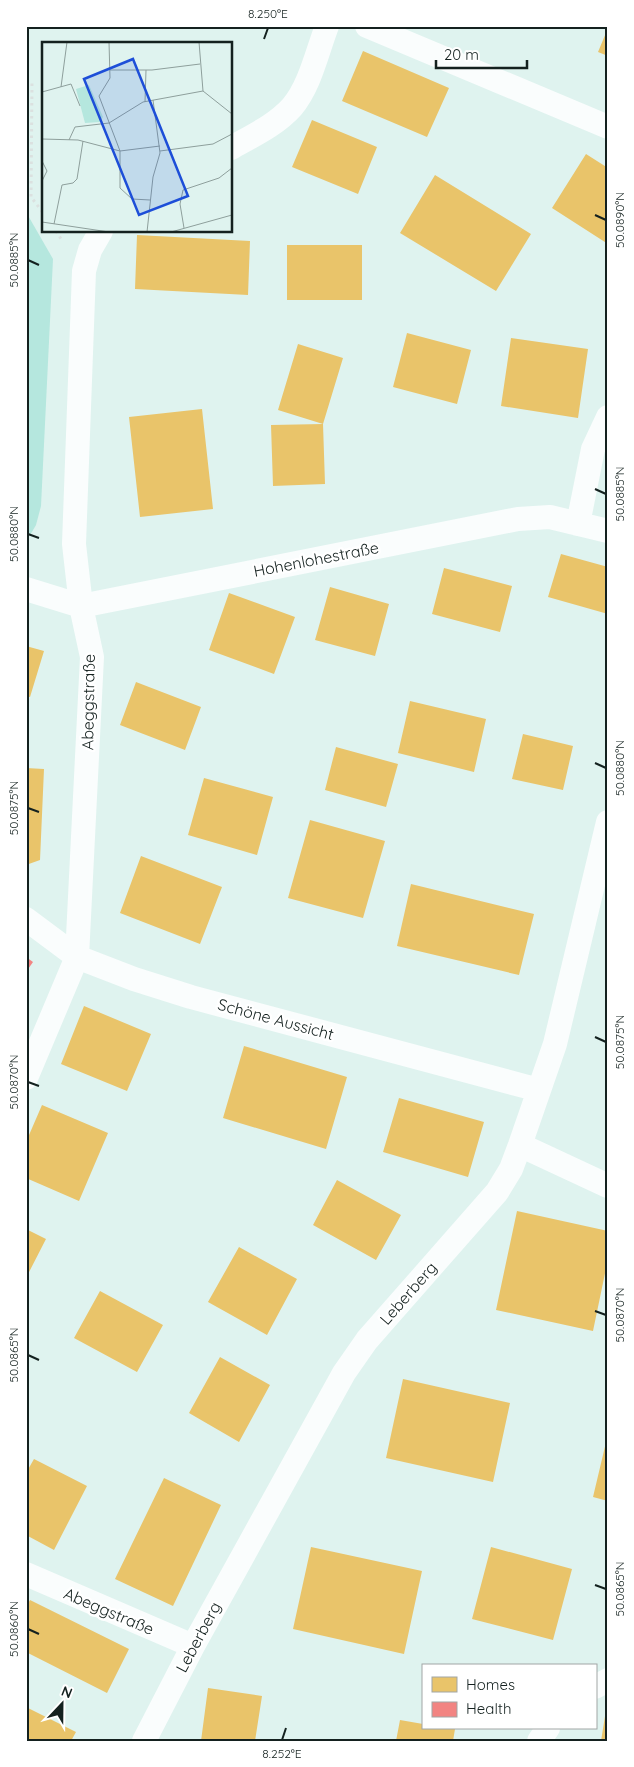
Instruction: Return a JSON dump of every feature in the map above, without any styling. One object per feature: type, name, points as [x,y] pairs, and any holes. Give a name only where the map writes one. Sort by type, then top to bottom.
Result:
[{"type":"street","points":[[232,147],[267,128],[292,107],[306,82],[327,26]]},
{"type":"street","points":[[367,26],[608,127]]},
{"type":"street","name":"Abeggstraße","points":[[26,1078],[78,956],[92,657],[81,606],[74,544],[84,271],[90,250],[100,232]]},
{"type":"street","points":[[578,524],[593,449],[608,417]]},
{"type":"street","name":"Hohenlohestraße","points":[[26,589],[81,606],[518,519],[550,517],[608,531]]},
{"type":"street","name":"Leberberg","points":[[144,1741],[193,1646],[344,1373],[367,1340],[497,1192],[511,1169],[555,1044],[608,822]]},
{"type":"street","name":"Schöne Aussicht","points":[[26,919],[78,956],[134,979],[191,997],[539,1090]]},
{"type":"street","points":[[520,1145],[608,1186]]},
{"type":"street","name":"Abeggstraße","points":[[26,1574],[193,1646]]},
{"type":"street","points":[[596,1686],[608,1680]]},
{"type":"street","points":[[539,1741],[547,1730]]},
{"type":"path","points":[[26,83],[32,84],[31,197],[42,211]]},
{"type":"green space","points":[[26,212],[53,259],[41,506],[36,525],[26,542]]},
{"type":"building: Homes","points":[[608,28],[608,56],[598,52]]},
{"type":"building: Homes","points":[[363,51],[449,88],[427,137],[342,101]]},
{"type":"building: Homes","points":[[312,120],[377,147],[358,194],[292,167]]},
{"type":"building: Homes","points":[[586,154],[608,168],[608,244],[552,208]]},
{"type":"building: Homes","points":[[435,175],[531,234],[496,291],[400,233]]},
{"type":"building: Homes","points":[[137,235],[250,241],[248,295],[135,289]]},
{"type":"building: Homes","points":[[287,245],[362,245],[362,300],[287,300]]},
{"type":"building: Homes","points":[[407,333],[471,350],[457,404],[393,387]]},
{"type":"building: Homes","points":[[511,338],[588,349],[578,418],[501,406]]},
{"type":"building: Homes","points":[[298,344],[343,358],[323,424],[278,410]]},
{"type":"building: Homes","points":[[202,409],[213,509],[140,517],[129,417]]},
{"type":"building: Homes","points":[[323,424],[325,484],[273,486],[271,425]]},
{"type":"building: Homes","points":[[561,554],[608,567],[608,614],[548,597]]},
{"type":"building: Homes","points":[[444,568],[512,586],[500,632],[432,614]]},
{"type":"building: Homes","points":[[330,587],[389,604],[375,656],[315,640]]},
{"type":"building: Homes","points":[[229,593],[295,617],[274,674],[209,650]]},
{"type":"building: Homes","points":[[26,646],[44,651],[30,697],[26,696]]},
{"type":"building: Homes","points":[[136,682],[201,707],[185,750],[120,725]]},
{"type":"building: Homes","points":[[410,701],[486,719],[474,772],[398,753]]},
{"type":"building: Homes","points":[[523,734],[573,746],[563,790],[512,779]]},
{"type":"building: Homes","points":[[336,747],[398,764],[386,807],[325,790]]},
{"type":"building: Homes","points":[[26,768],[44,769],[40,860],[26,865]]},
{"type":"building: Homes","points":[[204,778],[273,797],[257,855],[188,835]]},
{"type":"building: Homes","points":[[310,820],[385,841],[363,918],[288,898]]},
{"type":"building: Homes","points":[[141,856],[222,887],[200,944],[120,913]]},
{"type":"building: Homes","points":[[411,884],[534,914],[519,975],[397,946]]},
{"type":"building: Homes","points":[[84,1006],[151,1034],[127,1091],[61,1064]]},
{"type":"building: Homes","points":[[244,1046],[347,1077],[326,1149],[223,1118]]},
{"type":"building: Homes","points":[[399,1098],[484,1122],[468,1177],[383,1152]]},
{"type":"building: Homes","points":[[42,1105],[108,1133],[79,1201],[26,1178],[26,1142]]},
{"type":"building: Homes","points":[[337,1180],[401,1215],[376,1260],[313,1225]]},
{"type":"building: Homes","points":[[517,1211],[608,1231],[608,1259],[593,1331],[496,1310]]},
{"type":"building: Homes","points":[[26,1229],[46,1239],[26,1278]]},
{"type":"building: Homes","points":[[239,1247],[297,1279],[267,1335],[208,1302]]},
{"type":"building: Homes","points":[[100,1291],[163,1325],[137,1372],[74,1338]]},
{"type":"building: Homes","points":[[220,1357],[270,1385],[239,1442],[189,1413]]},
{"type":"building: Homes","points":[[403,1379],[510,1403],[493,1482],[386,1458]]},
{"type":"building: Homes","points":[[608,1439],[608,1501],[593,1497]]},
{"type":"building: Homes","points":[[34,1459],[87,1486],[54,1550],[26,1535],[26,1473]]},
{"type":"building: Homes","points":[[164,1478],[221,1505],[173,1606],[115,1579]]},
{"type":"building: Homes","points":[[311,1547],[422,1571],[404,1654],[293,1629]]},
{"type":"building: Homes","points":[[491,1547],[572,1569],[553,1640],[472,1619]]},
{"type":"building: Homes","points":[[30,1600],[129,1649],[107,1693],[26,1652],[26,1607]]},
{"type":"building: Homes","points":[[208,1688],[262,1696],[255,1741],[201,1741]]},
{"type":"building: Homes","points":[[26,1707],[76,1732],[71,1741],[26,1741]]},
{"type":"building: Homes","points":[[606,1710],[608,1710],[608,1741],[601,1741]]},
{"type":"building: Homes","points":[[400,1720],[422,1724],[422,1730],[455,1730],[453,1741],[396,1741]]},
{"type":"building: Health","points":[[26,957],[33,962],[26,972]]}]
